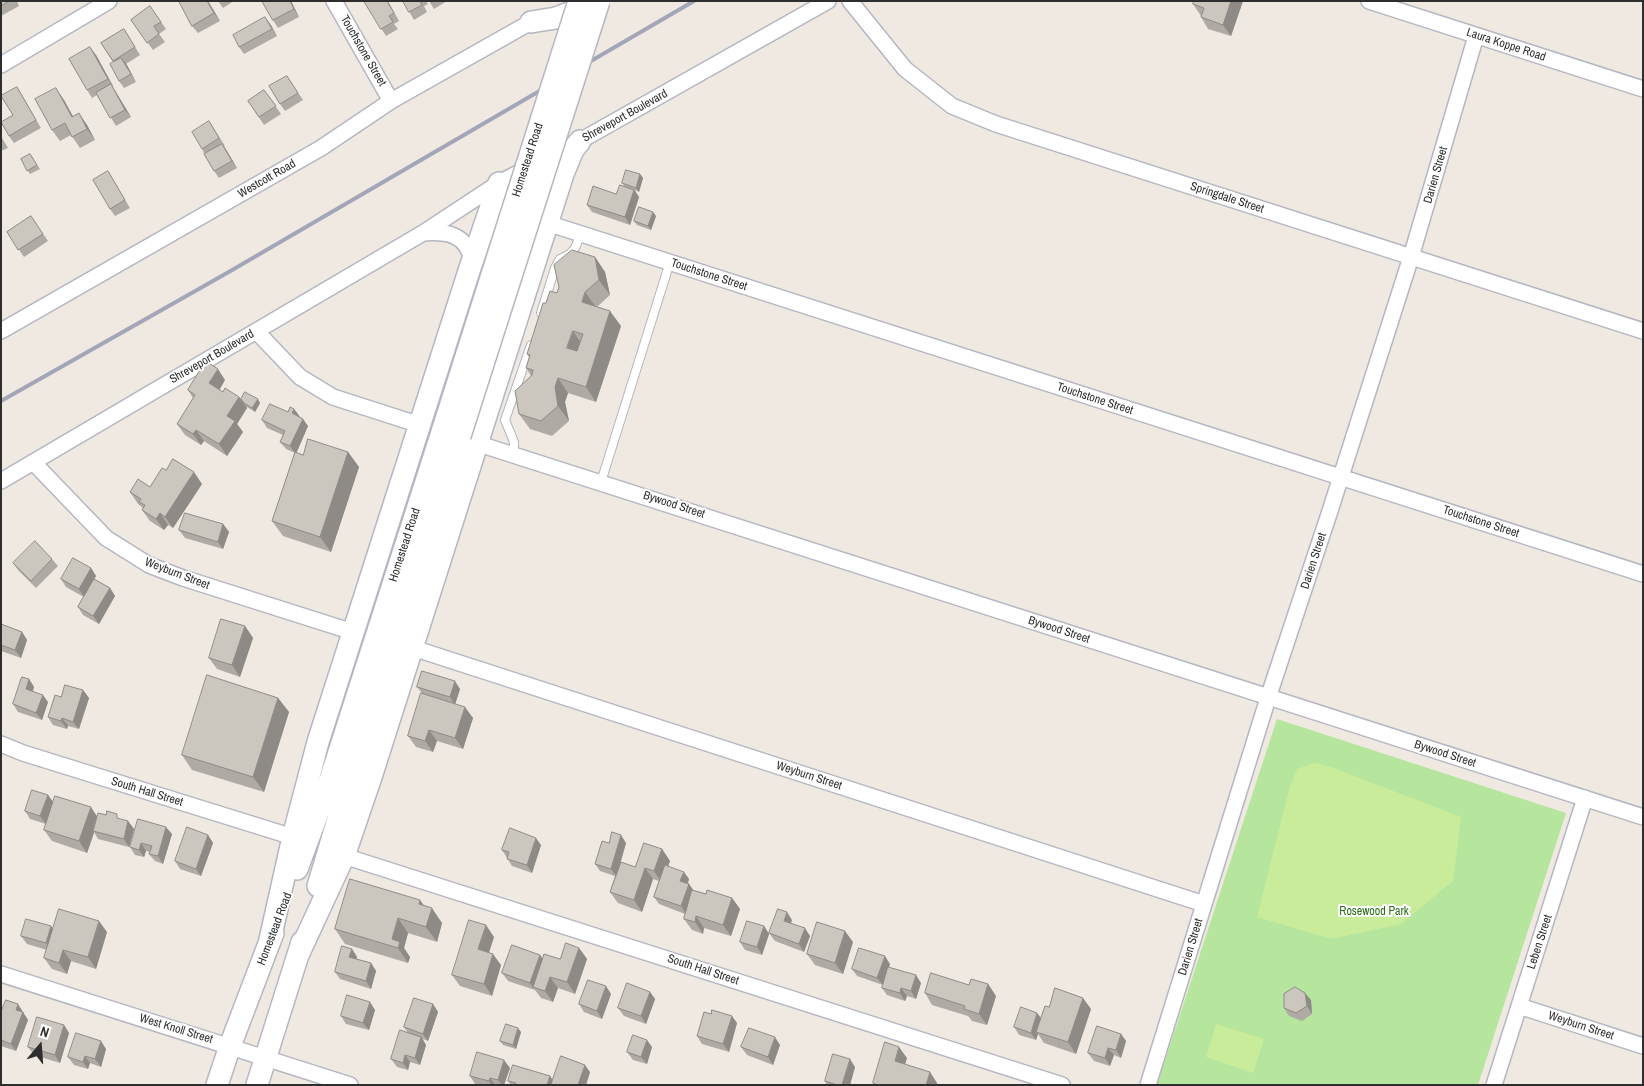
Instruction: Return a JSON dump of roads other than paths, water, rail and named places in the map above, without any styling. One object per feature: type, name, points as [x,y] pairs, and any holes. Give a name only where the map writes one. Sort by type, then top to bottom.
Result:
[{"type":"main road","points":[[531,22],[556,18],[565,4],[599,1]]},
{"type":"main road","name":"Homestead Road","points":[[257,1085],[348,786],[599,1]]},
{"type":"main road","name":"Homestead Road","points":[[217,1085],[230,1046],[460,436],[565,4]]},
{"type":"main road","points":[[298,955],[344,856],[376,765],[413,648],[460,436],[548,223],[562,174],[573,150],[580,141]]},
{"type":"main road","points":[[551,156],[561,167],[562,174]]},
{"type":"main road","points":[[269,944],[293,837],[318,742],[498,183]]},
{"type":"street","points":[[1,65],[109,1]]},
{"type":"street","name":"Touchstone Street","points":[[334,1],[391,101]]},
{"type":"street","name":"Shreveport Boulevard","points":[[1,481],[423,233],[498,183],[580,141],[828,1]]},
{"type":"street","name":"Springdale Street","points":[[850,1],[904,69],[952,106],[996,124],[1643,331]]},
{"type":"street","name":"Laura Koppe Road","points":[[1369,1],[1643,90]]},
{"type":"street","name":"Westcott Road","points":[[1,331],[321,148],[391,101],[531,22]]},
{"type":"street","name":"Darien Street","points":[[1148,1085],[1268,698],[1412,257],[1476,36]]},
{"type":"street","name":"Touchstone Street","points":[[548,223],[1643,574]]},
{"type":"street","points":[[423,233],[441,232],[450,234],[466,245],[472,260]]},
{"type":"street","points":[[256,331],[300,377],[333,397],[420,425]]},
{"type":"street","name":"Bywood Street","points":[[460,436],[1268,698],[1643,816]]},
{"type":"street","name":"Weyburn Street","points":[[33,462],[106,538],[149,565],[182,578],[353,632]]},
{"type":"street","name":"Weyburn Street","points":[[413,648],[1204,904]]},
{"type":"street","name":"South Hall Street","points":[[1,744],[32,756],[293,837]]},
{"type":"street","name":"Leben Street","points":[[1494,1085],[1585,798]]},
{"type":"street","name":"South Hall Street","points":[[344,856],[1062,1085]]},
{"type":"street","name":"West Knoll Street","points":[[1,974],[350,1085]]},
{"type":"street","name":"Weyburn Street","points":[[1519,1006],[1643,1046]]},
{"type":"lane","points":[[538,323],[555,268],[560,260],[570,254],[575,248],[581,234]]},
{"type":"lane","points":[[601,482],[670,262]]},
{"type":"lane","points":[[514,454],[514,442],[505,420],[535,332]]},
{"type":"railway","points":[[1,401],[227,273],[694,1]]},
{"type":"park label","name":"Rosewood Park","points":[[1374,912]]}]
